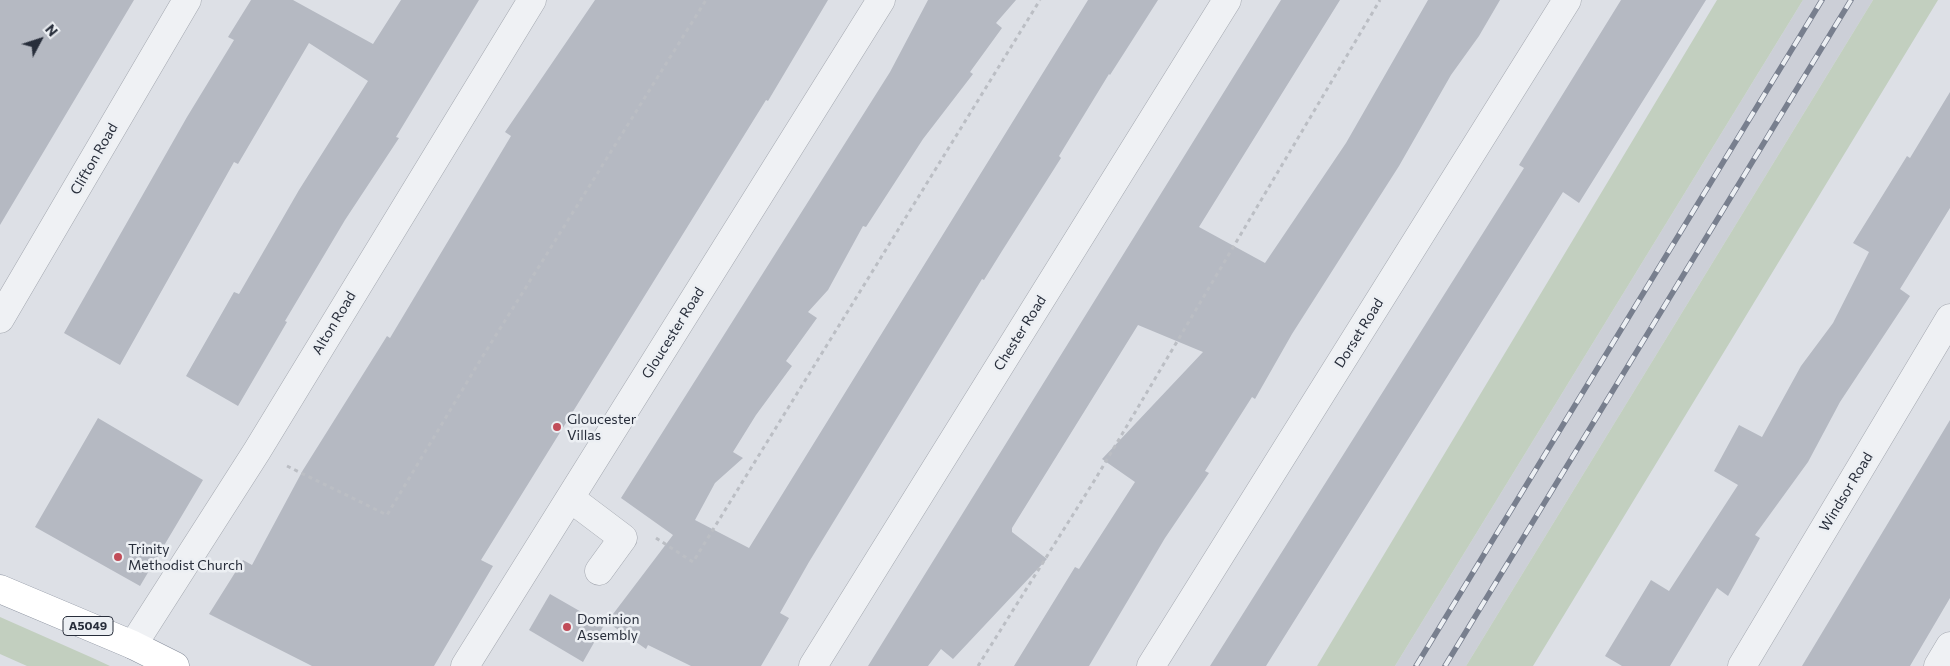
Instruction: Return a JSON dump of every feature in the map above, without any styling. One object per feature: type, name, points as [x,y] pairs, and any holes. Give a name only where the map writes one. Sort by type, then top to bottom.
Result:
[{"type":"highway","name":"A5049","points":[[0,589],[133,645],[175,666]]},
{"type":"street","name":"Clifton Road","points":[[0,319],[187,0]]},
{"type":"street","name":"Alton Road","points":[[133,645],[256,450],[532,0]]},
{"type":"street","name":"Gloucester Road","points":[[465,666],[881,0]]},
{"type":"street","name":"Chester Road","points":[[813,666],[1227,0]]},
{"type":"street","name":"Dorset Road","points":[[1151,666],[1566,0]]},
{"type":"street","name":"Windsor Road","points":[[1742,666],[1950,318]]},
{"type":"street","points":[[570,498],[623,538],[599,571]]},
{"type":"street","points":[[1938,666],[1950,646]]},
{"type":"path","points":[[256,450],[387,515],[706,0]]},
{"type":"path","points":[[652,535],[693,562],[1040,0]]},
{"type":"path","points":[[978,666],[1096,478],[1380,0]]},
{"type":"shaded area","points":[[1803,0],[1873,0],[1466,666],[1395,666]]},
{"type":"green space","points":[[1717,0],[1803,0],[1395,666],[1317,666]]},
{"type":"green space","points":[[1873,0],[1938,0],[1533,666],[1466,666]]},
{"type":"green space","points":[[0,617],[110,666],[27,666],[0,654]]},
{"type":"building","points":[[0,0],[134,0],[0,225]]},
{"type":"building","points":[[251,0],[293,0],[373,44],[401,0],[479,0],[396,137],[399,138],[345,220],[285,321],[287,322],[238,406],[186,376],[234,292],[239,294],[299,190],[368,81],[309,43],[238,164],[234,162],[120,365],[64,333],[187,117],[234,40],[228,37]]},
{"type":"building","points":[[595,0],[828,0],[768,101],[766,100],[481,560],[493,566],[434,666],[312,666],[209,614],[243,560],[252,565],[303,470],[387,336],[390,338],[511,136],[505,132]]},
{"type":"building","points":[[928,0],[1016,0],[996,23],[1002,28],[970,72],[973,74],[923,139],[866,227],[863,226],[828,290],[808,312],[817,318],[786,361],[792,366],[756,415],[733,452],[743,458],[715,483],[695,520],[749,548],[1088,0],[1158,0],[1109,74],[1059,156],[1061,158],[984,280],[982,279],[809,562],[780,613],[789,618],[761,666],[691,666],[648,645],[646,649],[607,622],[673,535],[621,498],[890,72]]},
{"type":"building","points":[[1281,0],[1340,0],[1199,227],[1265,263],[1346,143],[1428,0],[1500,0],[1479,36],[1451,75],[1399,166],[1292,334],[1255,399],[1252,397],[1205,471],[1209,473],[1165,538],[1089,666],[1014,666],[1075,567],[1079,569],[1135,482],[1102,459],[1203,352],[1138,325],[1012,528],[1012,532],[1047,559],[953,659],[941,649],[928,666],[868,666]]},
{"type":"building","points":[[1621,0],[1706,0],[1579,203],[1563,192],[1266,666],[1210,666],[1524,168],[1519,165]]},
{"type":"building","points":[[1950,92],[1950,208],[1900,289],[1910,296],[1840,402],[1808,462],[1755,535],[1760,538],[1728,596],[1717,588],[1670,666],[1622,666],[1605,656],[1651,580],[1669,591],[1738,485],[1714,471],[1739,425],[1762,437],[1801,366],[1833,323],[1869,252],[1853,243],[1907,156],[1910,158]]},
{"type":"building","points":[[98,418],[203,480],[140,586],[35,527]]},
{"type":"building","points":[[1950,420],[1950,598],[1910,666],[1802,666]]},
{"type":"building","name":"Dominion Assembly","points":[[550,594],[604,625],[583,662],[529,630]]},
{"type":"railway","points":[[1416,666],[1822,0]]},
{"type":"railway","points":[[1445,666],[1851,0]]},
{"type":"place","name":"Gloucester Villas","points":[[557,427]]},
{"type":"place","name":"Trinity Methodist Church","points":[[118,557]]},
{"type":"place","name":"Dominion Assembly","points":[[567,627]]}]
